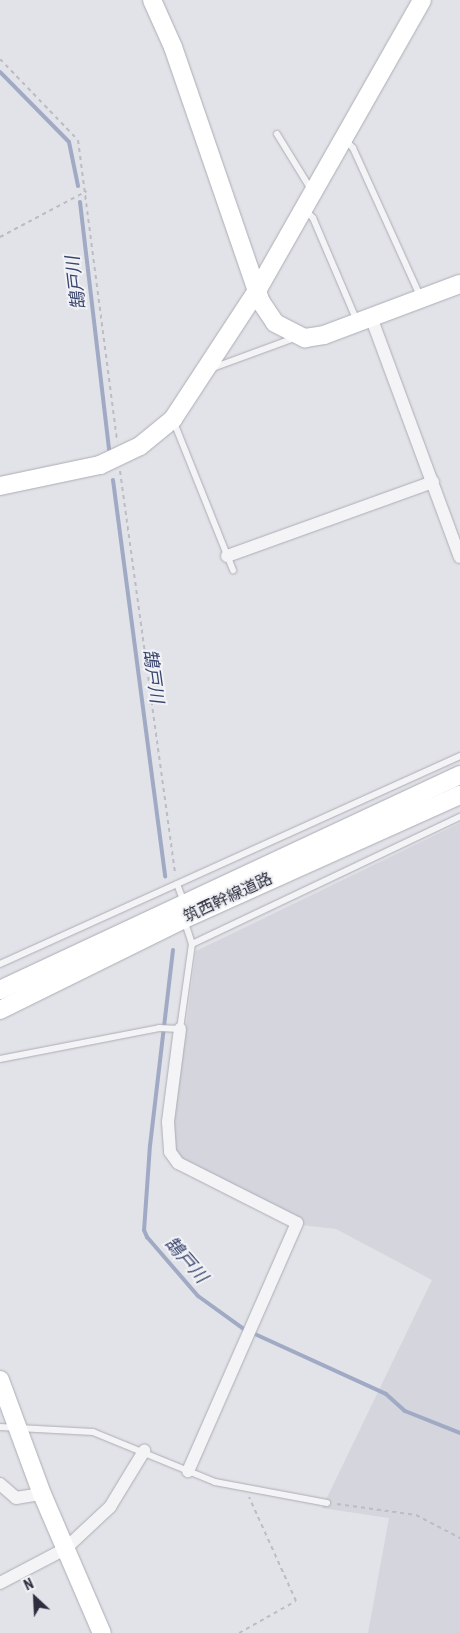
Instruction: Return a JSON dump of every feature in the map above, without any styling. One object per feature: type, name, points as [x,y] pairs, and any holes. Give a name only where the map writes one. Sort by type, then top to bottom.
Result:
[{"type":"street","points":[[152,0],[173,47],[258,288],[275,324],[300,336],[324,335],[460,284]]},
{"type":"street","points":[[0,486],[119,458],[173,420],[209,369],[258,288],[422,0]]},
{"type":"street","points":[[365,320],[432,482],[460,557]]},
{"type":"street","points":[[227,556],[432,482]]},
{"type":"street","name":"筑西幹線道路","points":[[0,1010],[184,910],[460,776]]},
{"type":"street","name":"筑西幹線道路","points":[[0,990],[184,910],[460,795]]},
{"type":"street","points":[[180,1029],[168,1122],[170,1152],[178,1163],[297,1223],[188,1471]]},
{"type":"street","points":[[0,1380],[8,1428],[42,1494],[102,1633]]},
{"type":"street","points":[[0,1583],[65,1550],[110,1507],[144,1451]]},
{"type":"street","points":[[0,1484],[16,1498],[42,1494]]},
{"type":"lane","points":[[278,134],[313,192]]},
{"type":"lane","points":[[344,138],[353,148],[421,298]]},
{"type":"lane","points":[[303,208],[313,218],[365,320]]},
{"type":"lane","points":[[209,369],[300,336]]},
{"type":"lane","points":[[173,420],[232,570]]},
{"type":"lane","points":[[0,964],[460,756]]},
{"type":"lane","points":[[192,944],[460,817]]},
{"type":"lane","points":[[0,1059],[158,1028],[180,1029],[192,944],[177,884]]},
{"type":"lane","points":[[8,1428],[93,1432],[144,1451],[188,1471],[245,1489],[327,1503]]},
{"type":"path","points":[[0,59],[78,140],[87,191],[119,458],[177,884]]},
{"type":"path","points":[[0,237],[87,191]]},
{"type":"path","points":[[239,1633],[296,1601],[245,1489]]},
{"type":"path","points":[[327,1503],[416,1515],[460,1538]]},
{"type":"shaded area","points":[[460,823],[460,1633],[368,1633],[389,1518],[322,1508],[432,1280],[336,1229],[301,1225],[296,1215],[183,1161],[171,1140],[196,951]]},
{"type":"waterway","name":"鵠戸川","points":[[0,72],[69,142],[78,186]]},
{"type":"waterway","name":"鵠戸川","points":[[80,202],[109,449]]},
{"type":"waterway","name":"鵠戸川","points":[[113,480],[165,877]]},
{"type":"waterway","name":"鵠戸川","points":[[173,950],[150,1145],[144,1230],[147,1237],[198,1296],[244,1329],[386,1394],[405,1411],[460,1433]]}]
